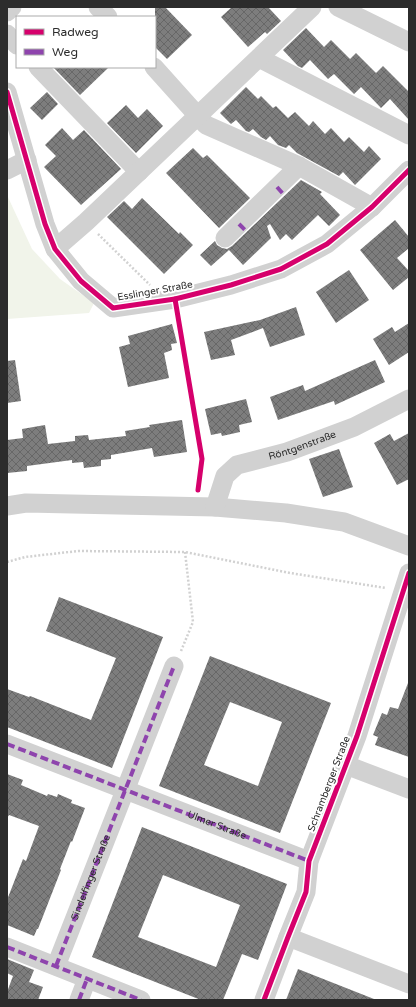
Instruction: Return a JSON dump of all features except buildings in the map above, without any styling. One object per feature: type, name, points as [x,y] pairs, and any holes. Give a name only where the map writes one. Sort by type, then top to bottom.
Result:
[{"type":"street","points":[[7,12],[12,7]]},
{"type":"street","points":[[98,7],[107,16]]},
{"type":"street","points":[[55,249],[86,222],[312,7]]},
{"type":"street","points":[[338,7],[409,42]]},
{"type":"street","points":[[7,34],[16,44]]},
{"type":"street","points":[[259,58],[409,135]]},
{"type":"street","points":[[39,68],[139,172]]},
{"type":"street","points":[[155,68],[206,124],[299,166],[372,207]]},
{"type":"street","name":"Esslinger Straße","points":[[7,92],[45,224],[55,249],[81,281],[113,308],[166,301],[231,285],[281,269],[327,244],[372,207],[409,170]]},
{"type":"street","points":[[7,170],[27,160]]},
{"type":"street","points":[[225,238],[299,166]]},
{"type":"street","name":"Röntgenstraße","points":[[215,507],[224,476],[237,465],[287,452],[354,427],[409,399]]},
{"type":"street","points":[[7,506],[26,503],[215,507],[286,513],[344,522],[409,546]]},
{"type":"street","name":"Schramberger Straße","points":[[264,1000],[306,892],[309,861],[357,736],[409,573]]},
{"type":"street","points":[[125,790],[174,666]]},
{"type":"street","name":"Ulmer Straße","points":[[7,744],[309,861]]},
{"type":"street","points":[[346,765],[409,789]]},
{"type":"street","name":"Sindelfinger Straße","points":[[56,966],[125,790]]},
{"type":"street","points":[[288,937],[409,984]]},
{"type":"street","points":[[7,947],[141,1000]]},
{"type":"street","points":[[79,1000],[87,979]]},
{"type":"path","points":[[86,222],[166,301]]},
{"type":"path","points":[[7,562],[25,557],[78,551],[185,552],[290,573],[387,589],[403,595]]},
{"type":"path","points":[[174,666],[193,622],[185,552]]},
{"type":"shaded area","points":[[7,195],[32,249],[60,279],[94,303],[89,313],[7,319]]},
{"type":"marked path","points":[[277,187],[285,196]]},
{"type":"marked path","points":[[239,224],[246,231]]},
{"type":"marked path","points":[[56,966],[174,666]]},
{"type":"marked path","points":[[7,744],[309,861]]},
{"type":"marked path","points":[[7,947],[141,1000]]},
{"type":"marked path","points":[[79,1000],[87,979]]},
{"type":"cycle path","points":[[7,92],[45,224],[55,249],[81,281],[113,308],[175,299],[231,285],[281,269],[327,244],[372,207],[409,170]]},
{"type":"cycle path","points":[[175,299],[202,459],[198,490]]},
{"type":"cycle path","points":[[264,1000],[306,892],[309,861],[357,736],[409,573]]}]
